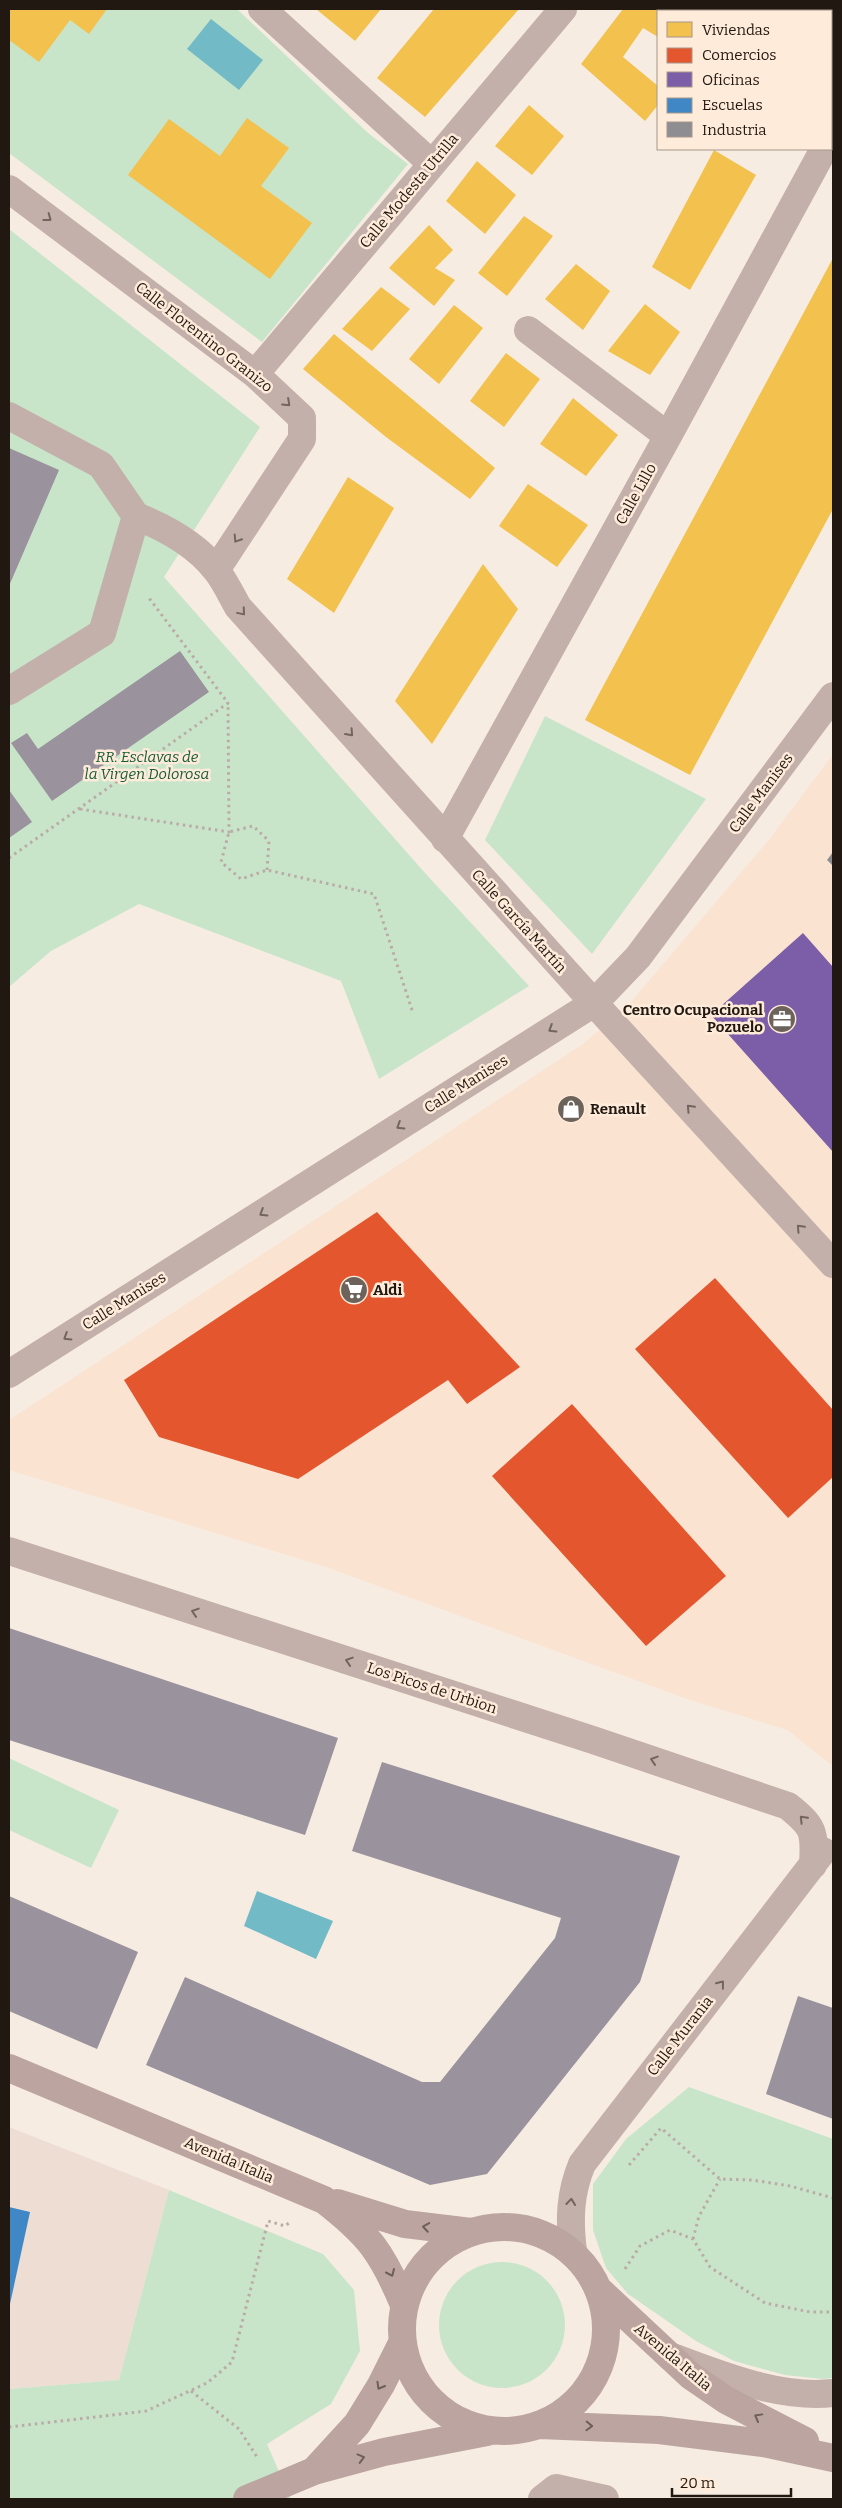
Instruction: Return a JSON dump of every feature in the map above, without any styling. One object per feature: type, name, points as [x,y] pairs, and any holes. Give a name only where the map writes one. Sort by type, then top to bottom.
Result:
[{"type":"main road","name":"Avenida Italia","points":[[9,2068],[324,2200],[355,2224],[372,2242],[389,2267],[404,2305]]},
{"type":"main road","points":[[324,2200],[405,2224],[474,2233]]},
{"type":"main road","points":[[246,2499],[314,2471],[384,2452],[491,2431],[516,2431],[540,2424],[566,2410],[586,2390],[600,2364],[606,2335],[610,2284],[594,2277],[573,2250],[542,2232],[496,2228],[474,2233],[446,2244],[431,2256],[416,2276],[404,2305],[402,2343],[412,2374],[432,2402],[459,2421],[491,2431]]},
{"type":"main road","name":"Avenida Italia","points":[[610,2284],[668,2355],[691,2376],[726,2400],[833,2456]]},
{"type":"main road","points":[[314,2471],[357,2424],[381,2385],[402,2343]]},
{"type":"main road","points":[[540,2424],[659,2430],[763,2442],[833,2456]]},
{"type":"street","points":[[262,9],[432,164]]},
{"type":"street","name":"Calle Modesta Utrilla","points":[[255,374],[563,9]]},
{"type":"street","name":"Calle Lillo","points":[[445,839],[823,150]]},
{"type":"street","name":"Calle Florentino Granizo","points":[[9,189],[255,374],[302,418],[302,439],[216,570]]},
{"type":"street","points":[[528,330],[668,436]]},
{"type":"street","points":[[9,416],[101,465],[136,516],[102,633],[9,691]]},
{"type":"street","name":"Calle García Martín","points":[[136,516],[163,527],[188,544],[216,570],[238,607],[445,839],[833,1264]]},
{"type":"street","name":"Calle Manises","points":[[9,1374],[594,1003],[638,957],[833,696]]},
{"type":"street","name":"Los Picos de Urbion","points":[[9,1551],[593,1740],[788,1806],[808,1822],[814,1842],[813,1865]]},
{"type":"street","name":"Calle Murania","points":[[573,2250],[570,2226],[571,2200],[582,2164],[833,1838]]},
{"type":"street","points":[[668,2355],[735,2380],[798,2392],[833,2393]]},
{"type":"street","points":[[542,2499],[556,2488],[605,2499]]},
{"type":"path","points":[[144,591],[228,703],[229,832],[221,862],[241,879],[267,870],[374,894],[413,1013]]},
{"type":"path","points":[[9,858],[228,703]]},
{"type":"path","points":[[80,809],[229,832],[253,826],[269,841],[267,870]]},
{"type":"path","points":[[627,2166],[661,2128],[720,2179],[752,2180],[790,2186],[833,2198]]},
{"type":"path","points":[[692,2239],[699,2216],[720,2179]]},
{"type":"path","points":[[9,2427],[146,2412],[208,2383],[232,2362],[268,2221],[285,2226],[292,2220]]},
{"type":"path","points":[[610,2284],[640,2246],[670,2230],[692,2239],[710,2267],[765,2303],[810,2312],[833,2312]]},
{"type":"path","points":[[190,2391],[239,2430],[276,2487]]},
{"type":"shaded area","points":[[833,754],[833,1766],[787,1730],[687,1699],[326,1567],[9,1470],[9,1420],[583,1044],[628,1005],[767,842]]},
{"type":"shaded area","points":[[9,2127],[169,2190],[119,2380],[9,2389]]},
{"type":"green space","points":[[9,9],[237,9],[368,133],[408,164],[262,342],[9,153]]},
{"type":"green space","name":"RR. Esclavas de la Virgen Dolorosa","points":[[9,229],[260,427],[164,577],[425,873],[529,986],[379,1079],[341,981],[139,904],[51,951],[9,987]]},
{"type":"green space","points":[[545,716],[706,799],[592,954],[485,840]]},
{"type":"green space","points":[[9,1758],[119,1810],[91,1868],[9,1830]]},
{"type":"green space","points":[[689,2087],[833,2139],[833,2378],[823,2379],[785,2375],[734,2361],[696,2341],[628,2294],[606,2268],[593,2230],[593,2184],[626,2139]]},
{"type":"green space","points":[[169,2190],[323,2254],[354,2290],[360,2351],[331,2404],[267,2444],[291,2499],[9,2499],[9,2389],[119,2380]]},
{"type":"green space","points":[[502,2262],[526,2267],[546,2281],[560,2301],[565,2325],[560,2349],[546,2369],[526,2383],[502,2388],[478,2383],[458,2369],[444,2349],[439,2325],[444,2301],[458,2281],[478,2267]]},
{"type":"water","points":[[211,19],[263,60],[239,90],[187,49]]},
{"type":"water","points":[[257,1891],[333,1921],[316,1959],[244,1926]]},
{"type":"building: Viviendas","points":[[9,9],[107,9],[89,34],[70,20],[39,62],[9,40]]},
{"type":"building: Viviendas","points":[[316,9],[381,9],[355,41]]},
{"type":"building: Viviendas","points":[[434,9],[519,9],[425,117],[377,78]]},
{"type":"building: Viviendas","points":[[623,9],[666,10],[657,10],[657,36],[643,28],[623,57],[657,85],[657,106],[645,121],[581,64]]},
{"type":"building: Viviendas","points":[[529,105],[564,136],[532,175],[495,146]]},
{"type":"building: Viviendas","points":[[247,118],[289,148],[261,186],[312,223],[270,279],[128,175],[169,119],[220,156]]},
{"type":"building: Viviendas","points":[[714,150],[756,175],[690,290],[652,267]]},
{"type":"building: Viviendas","points":[[477,161],[516,195],[485,234],[446,201]]},
{"type":"building: Viviendas","points":[[524,216],[553,236],[507,296],[478,273]]},
{"type":"building: Viviendas","points":[[429,225],[453,250],[435,268],[455,280],[434,306],[389,268]]},
{"type":"building: Viviendas","points":[[833,258],[833,509],[690,775],[585,720]]},
{"type":"building: Viviendas","points":[[576,264],[610,291],[583,330],[545,299]]},
{"type":"building: Viviendas","points":[[381,287],[410,309],[372,351],[342,329]]},
{"type":"building: Viviendas","points":[[645,304],[680,332],[650,375],[608,351]]},
{"type":"building: Viviendas","points":[[454,305],[483,328],[439,384],[409,359]]},
{"type":"building: Viviendas","points":[[334,334],[495,468],[470,499],[386,437],[303,369]]},
{"type":"building: Viviendas","points":[[506,353],[540,379],[504,427],[470,401]]},
{"type":"building: Viviendas","points":[[573,398],[618,435],[586,476],[540,444]]},
{"type":"building: Viviendas","points":[[348,477],[394,508],[334,613],[287,579]]},
{"type":"building: Viviendas","points":[[528,484],[588,525],[557,567],[499,526]]},
{"type":"building: Viviendas","points":[[483,564],[518,609],[432,744],[395,701]]},
{"type":"building: Comercios","name":"Aldi","points":[[377,1212],[520,1367],[467,1404],[448,1380],[298,1479],[159,1437],[124,1380]]},
{"type":"building: Comercios","points":[[715,1278],[833,1410],[833,1477],[788,1518],[635,1349]]},
{"type":"building: Comercios","points":[[572,1404],[726,1576],[646,1646],[492,1476]]},
{"type":"building: Oficinas","points":[[803,933],[833,967],[833,1152],[711,1015]]},
{"type":"building: Escuelas","points":[[9,2207],[30,2212],[10,2304],[9,2304]]},
{"type":"building: Industria","points":[[833,852],[833,866],[827,860]]},
{"type":"building: Otros","points":[[9,448],[59,470],[9,586]]},
{"type":"building: Otros","points":[[180,651],[209,692],[52,801],[11,743],[27,733],[38,749]]},
{"type":"building: Otros","points":[[9,790],[32,822],[9,838]]},
{"type":"building: Otros","points":[[9,1628],[338,1738],[305,1835],[9,1740]]},
{"type":"building: Otros","points":[[382,1762],[680,1856],[640,1982],[487,2174],[430,2185],[146,2065],[185,1977],[422,2082],[440,2082],[555,1938],[561,1918],[352,1851]]},
{"type":"building: Otros","points":[[9,1896],[138,1952],[97,2049],[9,2011]]},
{"type":"building: Otros","points":[[798,1996],[833,2008],[833,2119],[766,2094]]},
{"type":"place","name":"Centro Ocupacional Pozuelo","points":[[782,1019]]},
{"type":"place","name":"Renault","points":[[571,1109]]},
{"type":"place","name":"Aldi","points":[[354,1290]]}]
